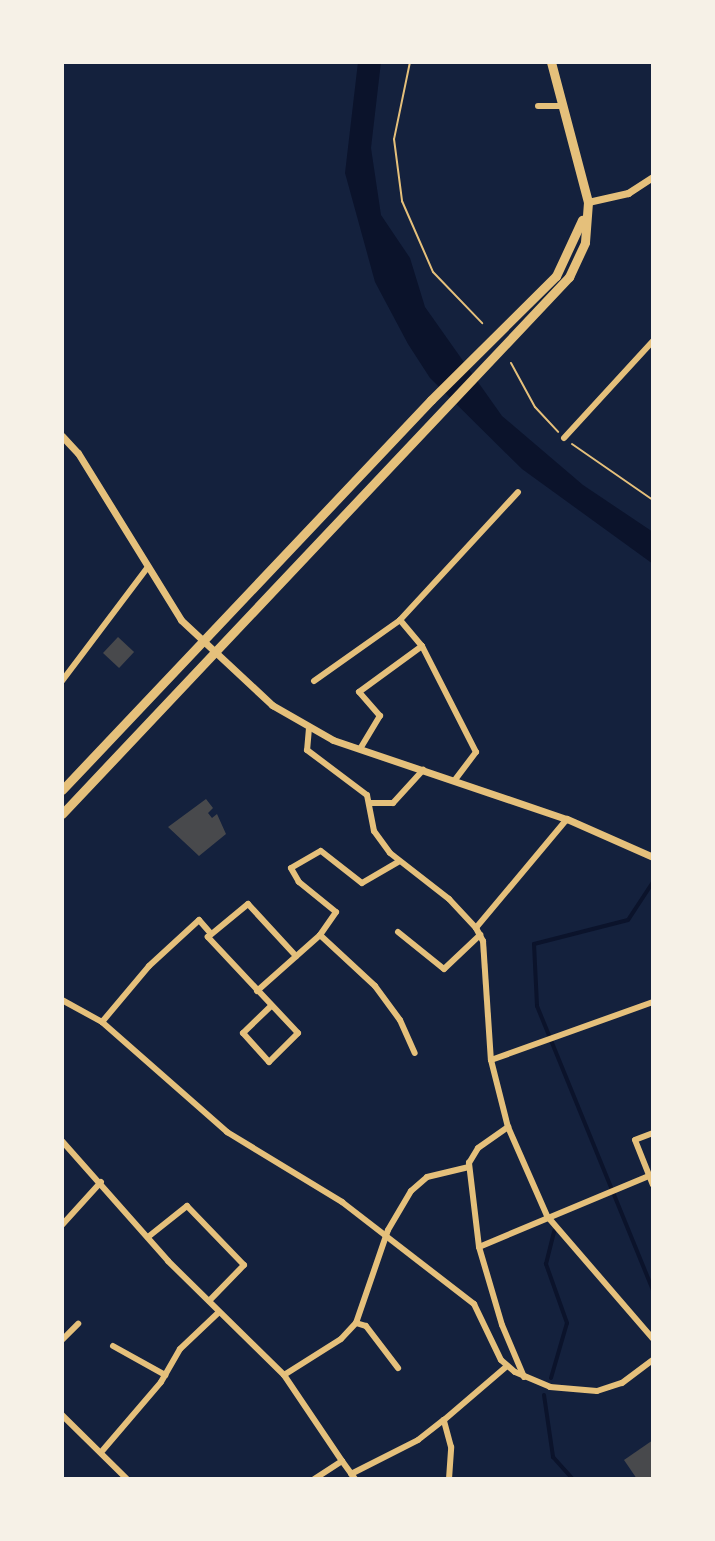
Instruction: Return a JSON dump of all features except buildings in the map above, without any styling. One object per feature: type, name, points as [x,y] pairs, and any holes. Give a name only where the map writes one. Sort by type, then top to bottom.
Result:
[{"type":"main road","points":[[62,814],[446,413],[569,277],[585,242],[588,202],[551,62]]},
{"type":"main road","points":[[62,790],[438,394],[556,276],[576,241],[588,202]]},
{"type":"street","points":[[538,106],[562,106]]},
{"type":"street","points":[[588,202],[628,193],[653,177]]},
{"type":"street","points":[[564,438],[653,341]]},
{"type":"street","points":[[62,436],[202,644],[272,705],[309,728],[360,749],[567,819],[653,857]]},
{"type":"street","points":[[314,681],[400,620],[518,492]]},
{"type":"street","points":[[62,681],[148,567]]},
{"type":"street","points":[[400,620],[422,646],[476,752],[456,779]]},
{"type":"street","points":[[360,749],[380,716],[359,692],[422,646]]},
{"type":"street","points":[[309,728],[307,750],[367,795],[374,831],[398,862],[449,899],[478,932],[491,1060],[508,1127],[547,1216],[653,1339]]},
{"type":"street","points":[[370,803],[393,803],[423,770]]},
{"type":"street","points":[[398,932],[444,969],[478,932],[567,819]]},
{"type":"street","points":[[257,991],[320,935],[336,912],[299,882],[291,868],[321,851],[362,883],[398,862]]},
{"type":"street","points":[[271,1006],[243,1033],[269,1062],[298,1033],[208,937],[248,904],[296,956]]},
{"type":"street","points":[[102,1022],[149,966],[199,920],[211,934]]},
{"type":"street","points":[[320,935],[375,986],[400,1020],[415,1053]]},
{"type":"street","points":[[62,1000],[102,1022],[227,1132],[315,1183],[474,1304],[507,1366],[524,1377],[562,1390],[597,1391],[622,1383],[653,1360]]},
{"type":"street","points":[[491,1060],[653,1002]]},
{"type":"street","points":[[508,1127],[478,1148],[469,1167],[479,1247],[498,1315],[524,1377]]},
{"type":"street","points":[[653,1133],[635,1140],[653,1185]]},
{"type":"street","points":[[62,1141],[218,1313],[284,1375],[353,1477],[418,1440],[507,1366]]},
{"type":"street","points":[[284,1375],[341,1339],[356,1323],[386,1237],[418,1183],[469,1167]]},
{"type":"street","points":[[479,1247],[649,1176]]},
{"type":"street","points":[[62,1225],[101,1182]]},
{"type":"street","points":[[148,1237],[187,1206],[244,1265],[209,1301]]},
{"type":"street","points":[[103,1450],[165,1375],[180,1349],[218,1313]]},
{"type":"street","points":[[356,1323],[366,1326],[398,1368]]},
{"type":"street","points":[[62,1340],[78,1324]]},
{"type":"street","points":[[113,1346],[165,1375]]},
{"type":"street","points":[[62,1415],[95,1450],[103,1450]]},
{"type":"street","points":[[444,1420],[451,1447],[449,1479]]},
{"type":"street","points":[[62,1431],[70,1423]]},
{"type":"street","points":[[103,1450],[127,1479]]},
{"type":"street","points":[[314,1479],[342,1461]]},
{"type":"path","points":[[410,62],[394,139],[402,201],[433,272],[482,323]]},
{"type":"path","points":[[511,363],[535,407],[564,438],[653,500]]},
{"type":"water","points":[[358,62],[381,62],[371,148],[381,215],[410,258],[425,307],[502,416],[583,485],[653,532],[653,564],[522,469],[430,378],[408,344],[375,282],[345,173]]},
{"type":"waterway","points":[[653,882],[628,920],[534,944],[537,1006],[653,1290]]},
{"type":"waterway","points":[[551,1378],[567,1323],[546,1264],[554,1231]]},
{"type":"waterway","points":[[544,1395],[553,1457],[573,1479]]}]
